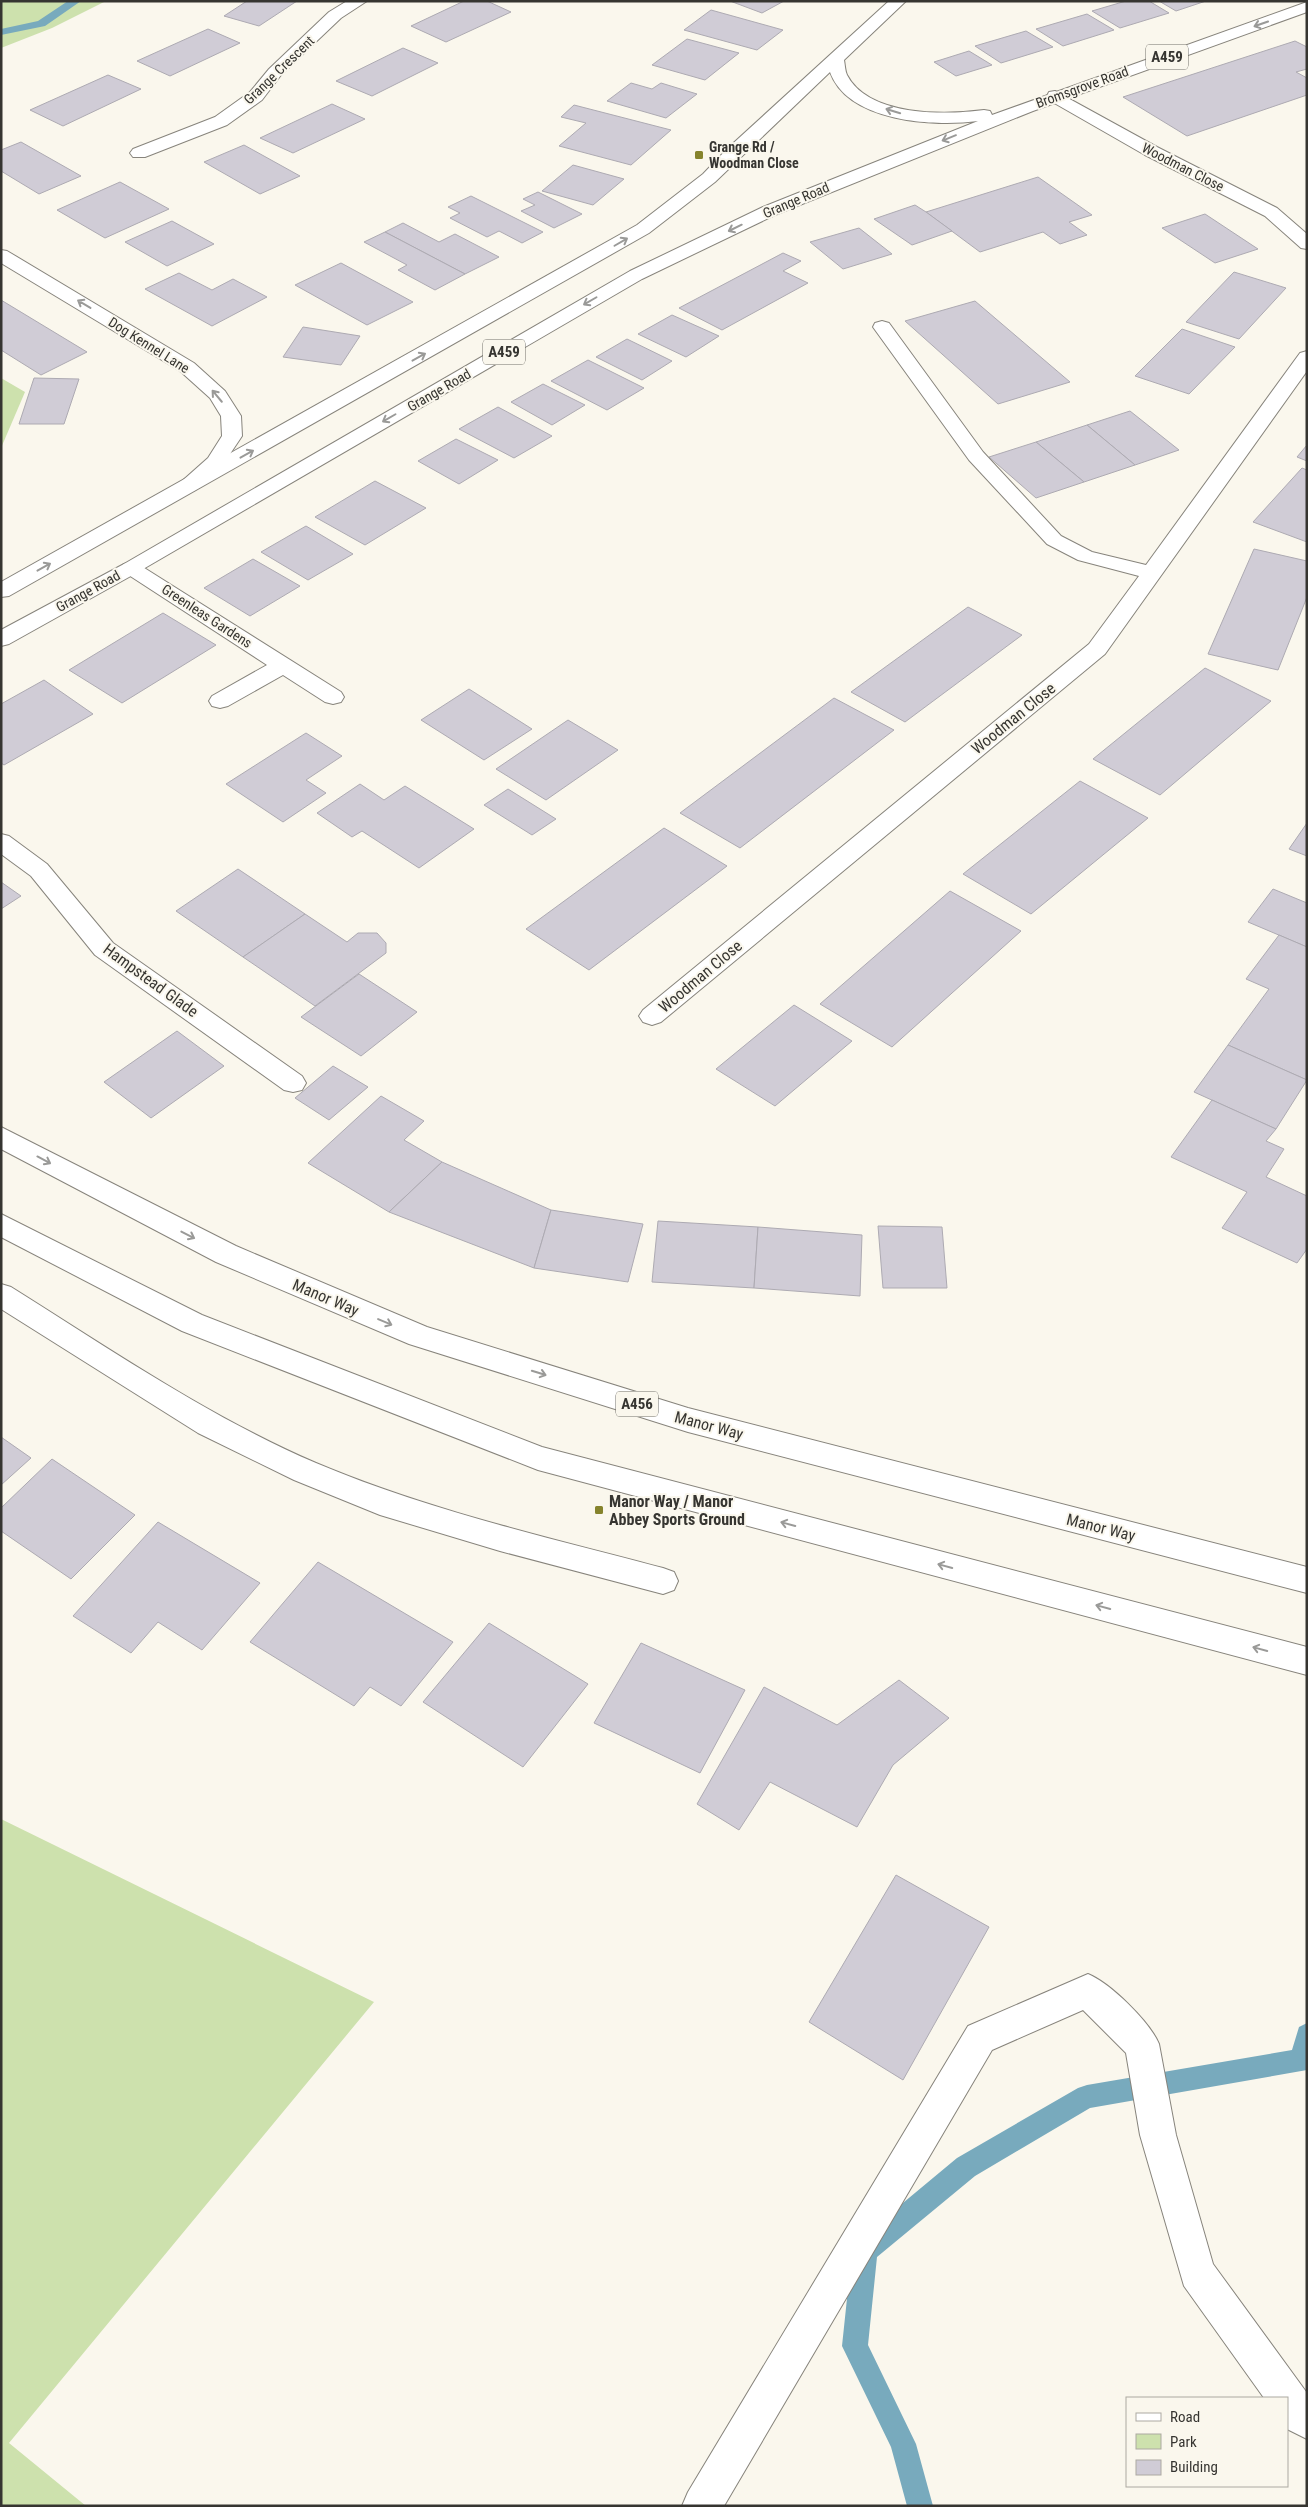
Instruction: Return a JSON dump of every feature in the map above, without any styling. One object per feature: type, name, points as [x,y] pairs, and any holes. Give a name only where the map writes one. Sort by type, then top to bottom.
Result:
[{"type":"main road","name":"Grange Crescent","points":[[138,153],[221,121],[256,96],[276,72],[335,15],[359,1]]},
{"type":"main road","points":[[1,591],[643,230],[709,178],[898,1]]},
{"type":"main road","name":"Bromsgrove Road","points":[[1027,107],[1307,7]]},
{"type":"main road","points":[[836,58],[840,77],[862,100],[895,113],[961,120],[1027,107]]},
{"type":"main road","name":"Woodman Close","points":[[1055,96],[1151,151],[1271,212],[1307,244]]},
{"type":"main road","name":"Grange Road","points":[[1,639],[131,568],[636,275],[769,211],[1027,107]]},
{"type":"main road","name":"Dog Kennel Lane","points":[[1,255],[188,367],[218,395],[231,416],[232,436],[216,462],[183,490]]},
{"type":"main road","points":[[882,327],[976,456],[1054,540],[1085,556],[1151,573]]},
{"type":"main road","name":"Woodman Close","points":[[652,1016],[1097,649],[1307,357]]},
{"type":"main road","name":"Greenleas Gardens","points":[[131,568],[333,697]]},
{"type":"main road","points":[[220,701],[283,664]]},
{"type":"main road","name":"Hampstead Glade","points":[[1,842],[38,870],[104,949],[292,1083]]},
{"type":"main road","name":"Manor Way","points":[[1,1137],[226,1254],[419,1336],[688,1420],[1307,1580]]},
{"type":"main road","points":[[1,1224],[39,1246],[192,1324],[538,1458],[1307,1661]]},
{"type":"main road","points":[[1,1295],[208,1425],[304,1471],[380,1502],[500,1538],[663,1581]]},
{"type":"main road","points":[[702,2506],[980,2038],[1088,1991],[1142,2044],[1158,2135],[1197,2273],[1286,2397]]},
{"type":"main road","points":[[1288,2399],[1298,2414],[1307,2420]]},
{"type":"green space","points":[[1,1],[106,1],[52,28],[1,48]]},
{"type":"green space","points":[[1,378],[25,392],[1,448]]},
{"type":"green space","points":[[1,1819],[374,2002],[9,2443],[86,2506],[1,2506]]},
{"type":"building","points":[[247,1],[297,1],[259,26],[224,16]]},
{"type":"building","points":[[464,1],[487,1],[511,12],[446,42],[411,26]]},
{"type":"building","points":[[730,1],[784,1],[762,13]]},
{"type":"building","points":[[1126,1],[1149,1],[1169,13],[1120,28],[1092,11]]},
{"type":"building","points":[[1159,1],[1206,1],[1176,11]]},
{"type":"building","points":[[711,10],[783,30],[757,50],[684,30]]},
{"type":"building","points":[[1087,14],[1114,30],[1063,46],[1036,29]]},
{"type":"building","points":[[208,29],[240,43],[170,76],[137,61]]},
{"type":"building","points":[[1026,31],[1053,47],[1001,63],[975,46]]},
{"type":"building","points":[[687,39],[739,53],[705,80],[652,65]]},
{"type":"building","points":[[1295,41],[1307,47],[1307,69],[1296,72],[1307,78],[1307,95],[1187,136],[1123,97]]},
{"type":"building","points":[[403,48],[438,63],[372,96],[336,81]]},
{"type":"building","points":[[969,51],[992,65],[956,76],[934,62]]},
{"type":"building","points":[[108,75],[141,89],[63,126],[30,110]]},
{"type":"building","points":[[631,83],[652,89],[661,83],[697,94],[666,118],[607,101]]},
{"type":"building","points":[[332,104],[365,119],[293,153],[260,138]]},
{"type":"building","points":[[574,105],[671,130],[631,165],[559,146],[586,123],[561,117]]},
{"type":"building","points":[[21,142],[81,176],[39,194],[1,171],[1,150]]},
{"type":"building","points":[[244,145],[300,176],[260,194],[204,162]]},
{"type":"building","points":[[573,165],[624,179],[593,205],[542,191]]},
{"type":"building","points":[[1038,177],[1092,215],[1069,222],[1087,235],[1060,244],[1043,232],[980,252],[926,212]]},
{"type":"building","points":[[120,182],[169,209],[105,238],[57,210]]},
{"type":"building","points":[[538,192],[582,214],[554,228],[521,211],[535,205],[523,199]]},
{"type":"building","points":[[471,196],[543,232],[522,243],[499,231],[487,237],[450,218],[460,213],[448,207]]},
{"type":"building","points":[[915,205],[952,231],[912,245],[874,219]]},
{"type":"building","points":[[1205,214],[1258,249],[1215,263],[1162,228]]},
{"type":"building","points":[[172,221],[214,244],[167,266],[125,242]]},
{"type":"building","points":[[403,223],[439,242],[455,234],[499,257],[465,274],[385,232]]},
{"type":"building","points":[[859,228],[892,254],[843,269],[810,242]]},
{"type":"building","points":[[385,232],[465,274],[435,290],[398,270],[407,265],[364,242]]},
{"type":"building","points":[[783,253],[801,261],[783,271],[808,283],[722,330],[679,308]]},
{"type":"building","points":[[341,263],[413,302],[367,325],[295,285]]},
{"type":"building","points":[[1234,272],[1286,288],[1239,339],[1186,322]]},
{"type":"building","points":[[179,273],[212,290],[233,279],[267,297],[212,326],[145,289]]},
{"type":"building","points":[[1,300],[87,352],[41,375],[1,350]]},
{"type":"building","points":[[975,301],[1070,382],[998,404],[905,321]]},
{"type":"building","points":[[672,315],[719,336],[686,357],[638,334]]},
{"type":"building","points":[[303,327],[360,336],[341,365],[283,357]]},
{"type":"building","points":[[1182,329],[1235,347],[1189,394],[1135,376]]},
{"type":"building","points":[[627,339],[672,361],[642,380],[596,357]]},
{"type":"building","points":[[588,360],[644,388],[607,410],[551,381]]},
{"type":"building","points":[[34,378],[79,379],[64,424],[19,424]]},
{"type":"building","points":[[543,384],[585,405],[552,425],[511,402]]},
{"type":"building","points":[[498,407],[552,436],[514,458],[459,429]]},
{"type":"building","points":[[1130,411],[1179,450],[1135,465],[1087,425]]},
{"type":"building","points":[[1087,425],[1135,465],[1084,482],[1036,442]]},
{"type":"building","points":[[456,439],[498,460],[459,484],[418,461]]},
{"type":"building","points":[[1036,442],[1084,482],[1036,498],[989,457]]},
{"type":"building","points":[[1307,445],[1307,461],[1297,457]]},
{"type":"building","points":[[1302,468],[1307,470],[1307,542],[1253,522]]},
{"type":"building","points":[[375,481],[426,508],[365,545],[315,517]]},
{"type":"building","points":[[306,526],[353,554],[308,580],[261,552]]},
{"type":"building","points":[[1254,549],[1307,561],[1307,597],[1278,670],[1208,654]]},
{"type":"building","points":[[253,559],[300,586],[250,616],[204,588]]},
{"type":"building","points":[[968,607],[1022,635],[905,722],[851,692]]},
{"type":"building","points":[[163,613],[216,645],[122,703],[69,670]]},
{"type":"building","points":[[1205,668],[1271,701],[1160,795],[1093,759]]},
{"type":"building","points":[[44,680],[93,714],[4,765],[1,763],[1,704]]},
{"type":"building","points":[[469,689],[532,729],[484,760],[421,720]]},
{"type":"building","points":[[834,698],[894,730],[740,848],[680,813]]},
{"type":"building","points":[[568,720],[618,750],[546,800],[496,769]]},
{"type":"building","points":[[306,733],[342,756],[306,780],[326,793],[283,822],[226,784]]},
{"type":"building","points":[[1080,781],[1148,818],[1031,914],[963,874]]},
{"type":"building","points":[[360,784],[384,800],[405,786],[474,829],[419,868],[362,831],[352,837],[317,813]]},
{"type":"building","points":[[508,789],[556,819],[532,835],[484,805]]},
{"type":"building","points":[[1307,823],[1307,856],[1289,849]]},
{"type":"building","points":[[664,828],[727,866],[589,970],[526,929]]},
{"type":"building","points":[[238,869],[305,914],[243,957],[176,911]]},
{"type":"building","points":[[1,882],[21,896],[1,909]]},
{"type":"building","points":[[1273,889],[1307,903],[1307,947],[1248,922]]},
{"type":"building","points":[[950,891],[1021,931],[892,1047],[820,1004]]},
{"type":"building","points":[[305,914],[347,942],[358,933],[377,933],[386,943],[386,953],[315,1006],[243,957]]},
{"type":"building","points":[[1279,935],[1307,947],[1307,1080],[1228,1045],[1269,989],[1246,979]]},
{"type":"building","points":[[359,974],[417,1012],[361,1056],[301,1017]]},
{"type":"building","points":[[794,1005],[852,1041],[775,1106],[716,1069]]},
{"type":"building","points":[[177,1031],[224,1066],[151,1118],[104,1082]]},
{"type":"building","points":[[1228,1045],[1307,1080],[1276,1129],[1194,1092]]},
{"type":"building","points":[[333,1066],[368,1087],[329,1120],[295,1098]]},
{"type":"building","points":[[381,1096],[424,1121],[404,1140],[442,1162],[389,1212],[308,1163]]},
{"type":"building","points":[[1212,1100],[1276,1129],[1266,1141],[1284,1149],[1266,1177],[1307,1196],[1307,1249],[1297,1263],[1222,1228],[1247,1192],[1171,1157]]},
{"type":"building","points":[[442,1162],[551,1210],[534,1268],[389,1212]]},
{"type":"building","points":[[551,1210],[643,1224],[628,1282],[534,1268]]},
{"type":"building","points":[[658,1221],[758,1227],[754,1288],[652,1282]]},
{"type":"building","points":[[878,1226],[942,1227],[947,1288],[883,1288]]},
{"type":"building","points":[[758,1227],[862,1235],[860,1296],[754,1288]]},
{"type":"building","points":[[1,1437],[31,1458],[1,1485]]},
{"type":"building","points":[[52,1459],[135,1515],[71,1579],[1,1531],[1,1508]]},
{"type":"building","points":[[158,1522],[260,1583],[202,1650],[158,1622],[131,1653],[73,1616]]},
{"type":"building","points":[[318,1562],[453,1642],[401,1706],[370,1687],[354,1706],[250,1642]]},
{"type":"building","points":[[489,1623],[588,1684],[523,1767],[423,1702]]},
{"type":"building","points":[[641,1643],[745,1690],[700,1773],[594,1723]]},
{"type":"building","points":[[899,1680],[949,1718],[893,1765],[857,1827],[770,1782],[739,1830],[697,1804],[764,1687],[837,1725]]},
{"type":"building","points":[[896,1875],[989,1927],[903,2080],[809,2022]]},
{"type":"waterway","points":[[1,32],[41,24],[76,1]]},
{"type":"waterway","points":[[920,2506],[903,2444],[855,2346],[865,2251],[966,2167],[1087,2097],[1301,2060],[1307,2035]]},
{"type":"place","name":"Grange Rd / Woodman Close","points":[[699,155]]},
{"type":"place","name":"Manor Way / Manor Abbey Sports Ground","points":[[599,1510]]}]
